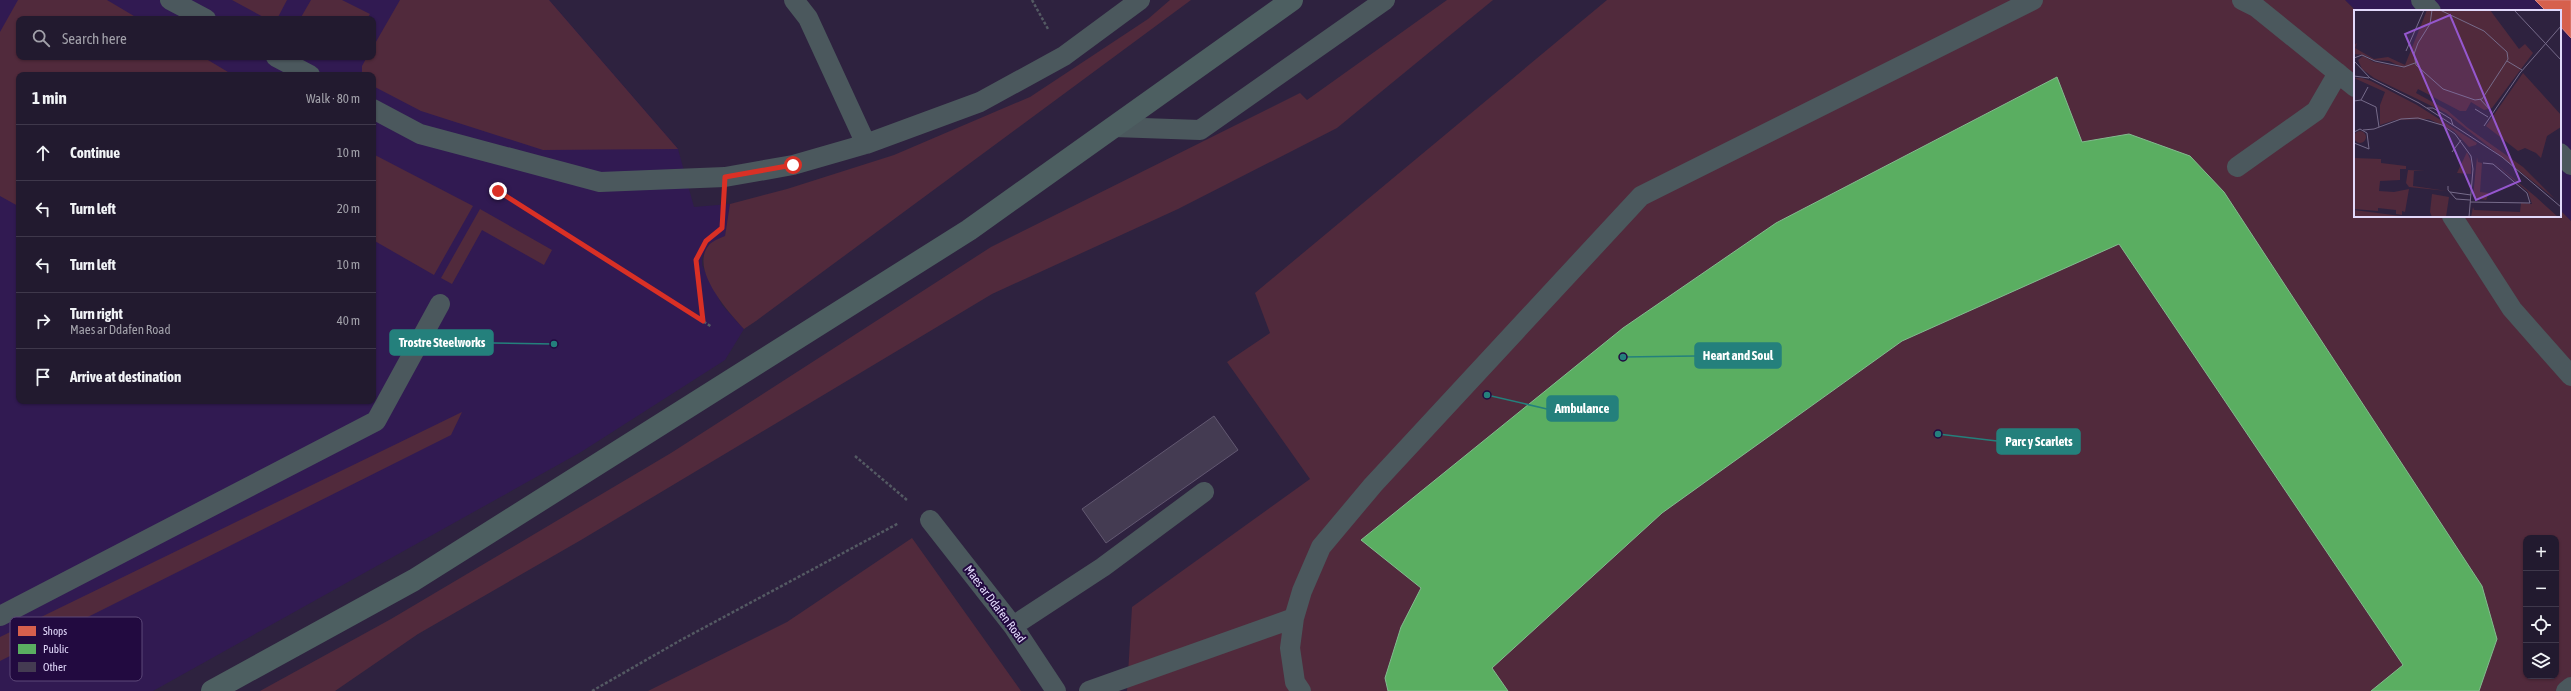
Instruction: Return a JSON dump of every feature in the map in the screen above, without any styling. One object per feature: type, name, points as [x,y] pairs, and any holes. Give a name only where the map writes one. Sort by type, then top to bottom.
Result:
[{"type":"main road","points":[[212,691],[414,580],[969,230],[1292,0]]},
{"type":"lane","points":[[170,0],[200,16]]},
{"type":"lane","points":[[794,0],[808,18],[866,144]]},
{"type":"lane","points":[[376,111],[420,134],[600,182],[725,177],[793,165],[866,144],[980,102],[1064,56],[1140,0]]},
{"type":"lane","points":[[1114,127],[1200,130],[1385,0]]},
{"type":"lane","points":[[1301,691],[1295,682],[1290,648],[1294,618],[1302,591],[1326,541],[1373,485],[1641,196],[2033,0]]},
{"type":"lane","points":[[2242,0],[2256,7],[2354,86]]},
{"type":"lane","points":[[2421,0],[2430,10]]},
{"type":"lane","points":[[282,60],[304,72]]},
{"type":"lane","points":[[2237,167],[2316,112],[2338,73]]},
{"type":"lane","points":[[2561,154],[2571,165]]},
{"type":"lane","points":[[2453,217],[2512,309],[2571,376]]},
{"type":"lane","points":[[0,616],[376,421],[440,304]]},
{"type":"lane","points":[[1013,626],[1103,567],[1204,492]]},
{"type":"lane","name":"Maes ar Ddafen Road","points":[[930,520],[1013,626],[1056,691]]},
{"type":"lane","points":[[1089,691],[1294,618]]},
{"type":"lane","points":[[2566,691],[2571,687]]},
{"type":"path","points":[[703,321],[696,260],[706,241],[722,228],[725,177]]},
{"type":"path","points":[[491,186],[712,327]]},
{"type":"path","points":[[855,456],[908,500]]},
{"type":"path","points":[[592,691],[681,640],[902,521]]},
{"type":"shaded area","points":[[0,0],[549,0],[678,149],[694,207],[730,204],[725,236],[709,244],[702,257],[702,265],[722,305],[744,329],[725,360],[581,452],[153,691],[0,691]]},
{"type":"shaded area","points":[[18,0],[107,0],[134,16],[16,16],[16,60],[208,60],[228,72],[16,72],[16,205],[0,196],[0,32]]},
{"type":"shaded area","points":[[232,0],[287,0],[279,16],[261,16]]},
{"type":"shaded area","points":[[311,0],[342,0],[370,14],[369,16],[302,16]]},
{"type":"shaded area","points":[[400,0],[549,0],[678,149],[543,150],[421,111],[376,88],[376,72],[362,72],[362,66],[365,60],[376,60],[376,42]]},
{"type":"shaded area","points":[[1170,0],[1191,0],[744,329],[729,312],[713,289],[707,277],[704,266],[704,255],[710,244],[725,236],[730,204],[787,189],[894,155],[1030,97],[1148,19]]},
{"type":"shaded area","points":[[1447,0],[1493,0],[1337,128],[1178,209],[992,294],[581,540],[418,634],[335,691],[260,691],[391,619],[671,453],[991,247],[1300,93],[1307,100]]},
{"type":"shaded area","points":[[1607,0],[2345,0],[2355,10],[2354,217],[2561,217],[2561,211],[2571,221],[2571,691],[1127,691],[1132,607],[1310,479],[1227,362],[1270,333],[1255,293]]},
{"type":"shaded area","points":[[2345,0],[2571,0],[2571,221],[2561,211],[2561,10],[2355,10]]},
{"type":"shaded area","points":[[376,156],[473,206],[434,275],[376,242]]},
{"type":"shaded area","points":[[480,209],[552,250],[544,265],[482,230],[452,284],[441,278]]},
{"type":"shaded area","points":[[462,412],[451,435],[88,617],[41,617]]},
{"type":"shaded area","points":[[912,538],[1021,691],[648,691],[787,622]]},
{"type":"shaded area","points":[[10,632],[10,656],[0,661],[0,637]]},
{"type":"building: Shops","points":[[2535,0],[2571,0],[2571,38],[2561,27],[2561,10],[2545,10]]},
{"type":"building: Public","points":[[2057,77],[2082,142],[2129,134],[2190,156],[2224,192],[2482,586],[2497,639],[2479,691],[2371,691],[2403,665],[2119,244],[1902,341],[1662,513],[1492,668],[1508,691],[1388,691],[1385,678],[1401,627],[1421,588],[1361,540],[1623,328],[1776,223]]},
{"type":"building: Other","points":[[1214,416],[1238,450],[1106,543],[1082,509]]},
{"type":"place","name":"Trostre Steelworks","points":[[554,344]]},
{"type":"place","name":"Heart and Soul","points":[[1623,357]]},
{"type":"place","name":"Ambulance","points":[[1487,395]]},
{"type":"place","name":"Parc y Scarlets","points":[[1938,434]]},
{"type":"route","points":[[498,191],[703,321],[696,260],[706,241],[722,228],[725,177],[793,165]]}]
